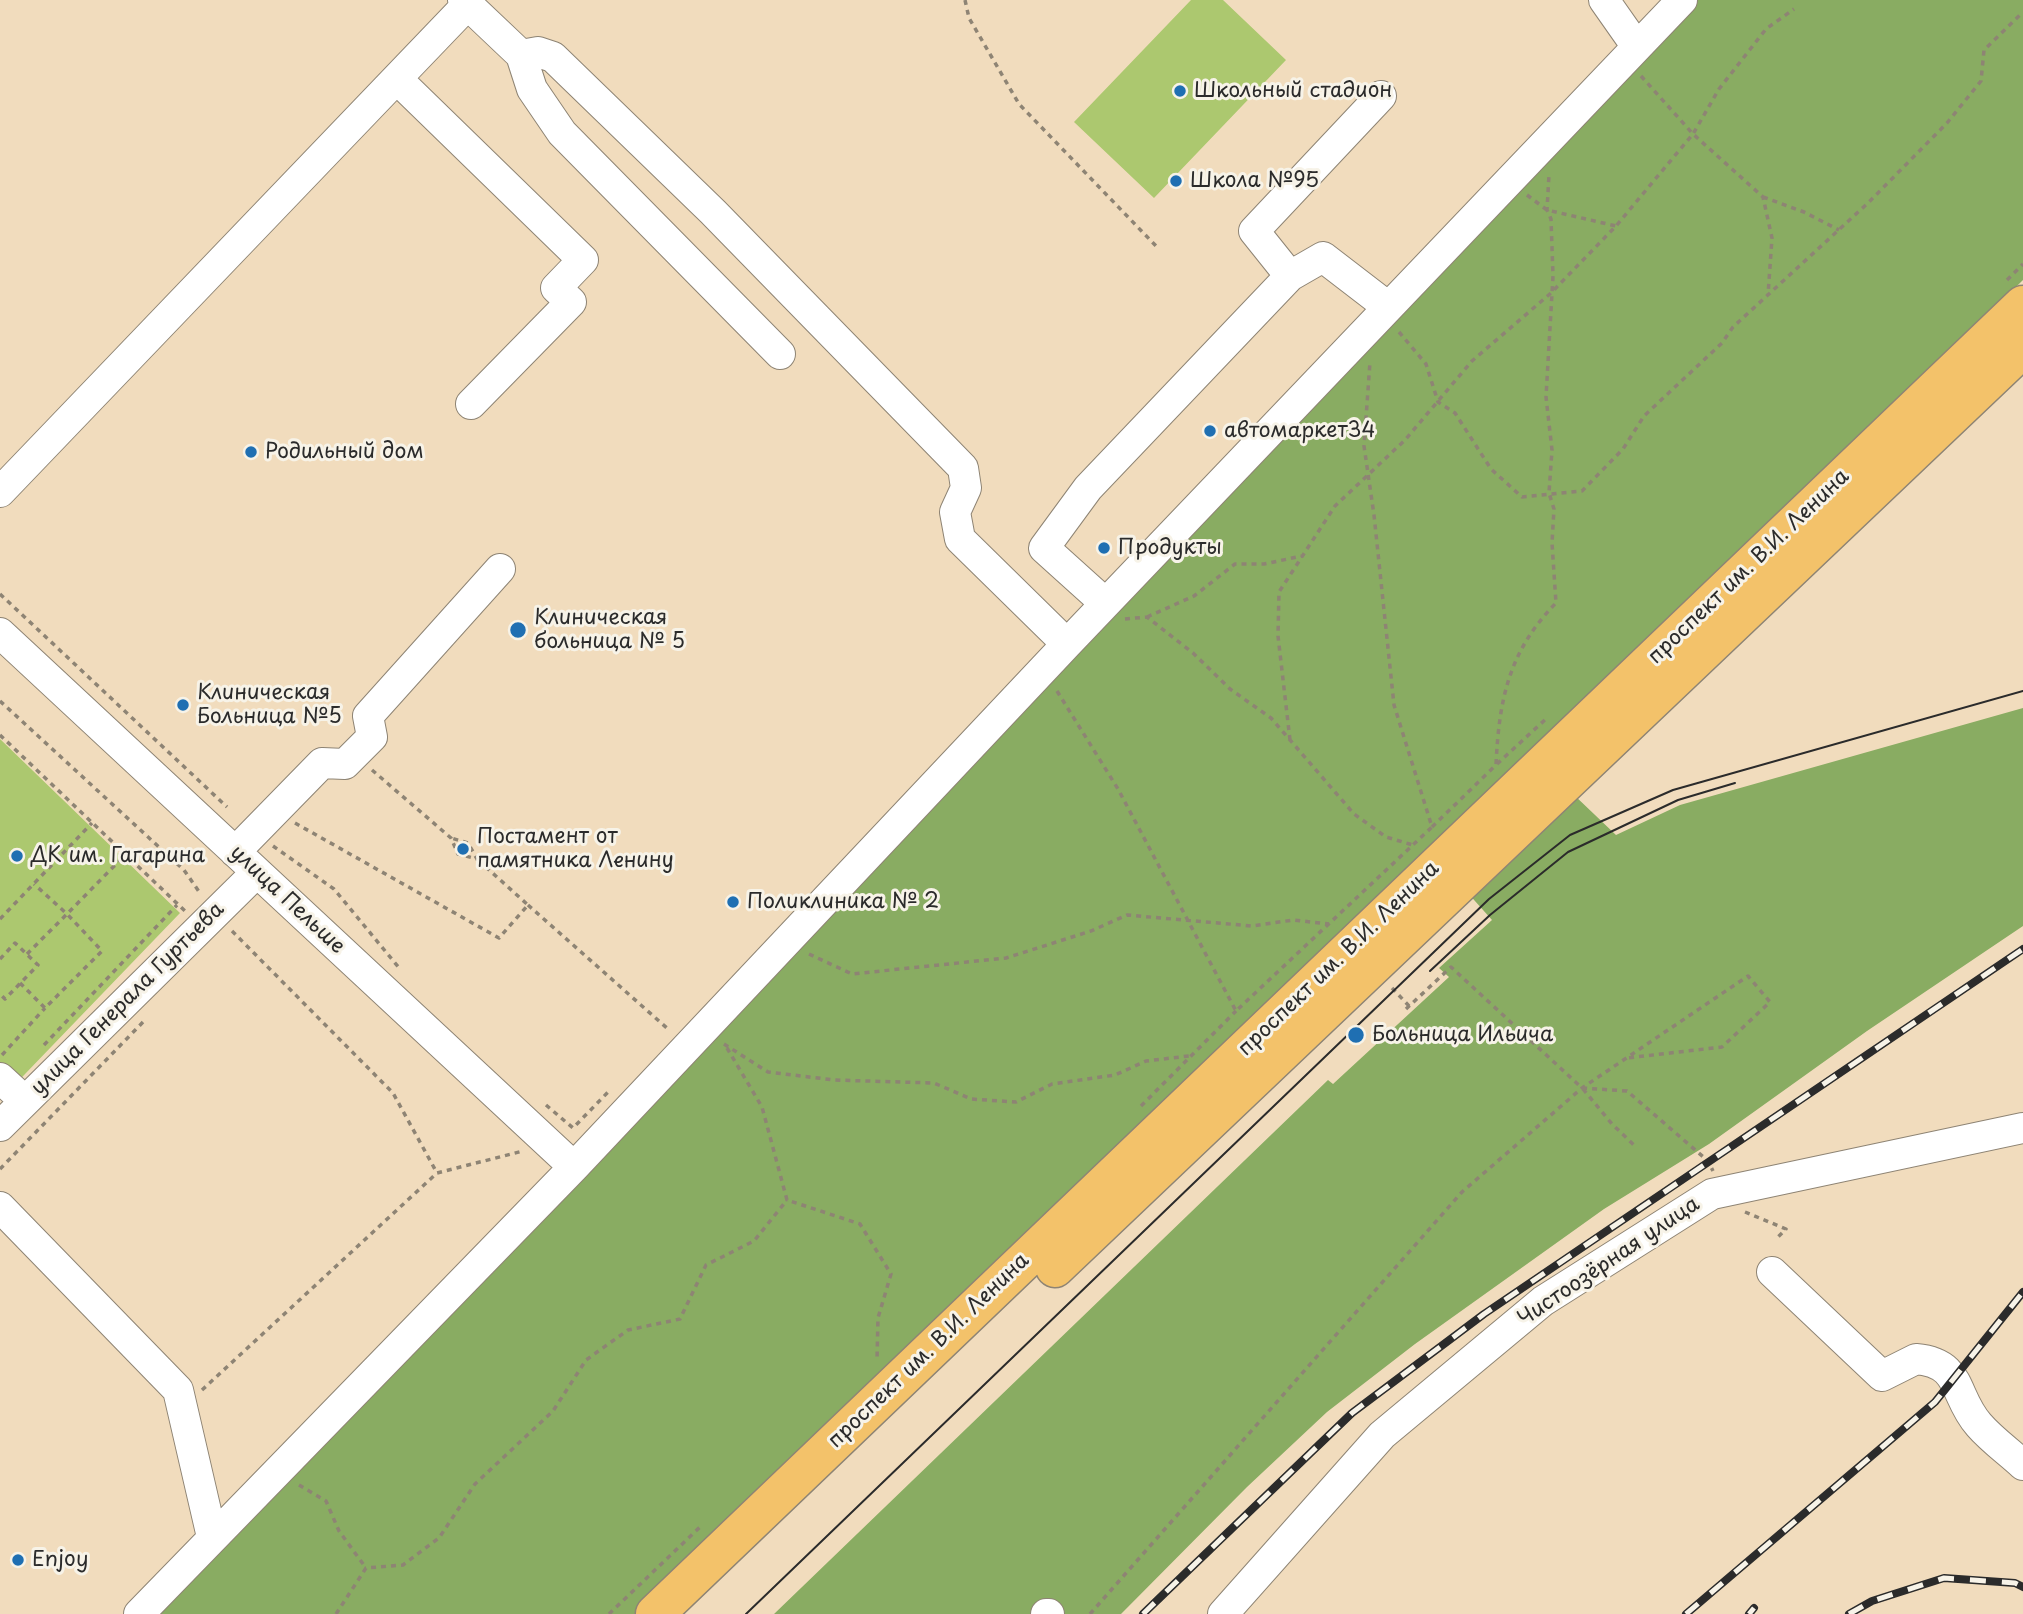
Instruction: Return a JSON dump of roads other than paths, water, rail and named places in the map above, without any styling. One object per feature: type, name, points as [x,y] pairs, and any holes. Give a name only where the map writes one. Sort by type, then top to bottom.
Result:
[{"type":"main road","name":"проспект им. В.И. Ленина","points":[[655,1614],[2023,305]]},
{"type":"main road","name":"проспект им. В.И. Ленина","points":[[691,1614],[2023,348]]},
{"type":"street","points":[[1604,0],[1631,53]]},
{"type":"street","points":[[139,1614],[574,1167],[1105,603],[1682,0]]},
{"type":"street","points":[[0,492],[397,79],[465,2],[521,55],[532,89],[562,133],[780,354]]},
{"type":"street","points":[[521,55],[538,52],[553,57],[722,221],[963,468],[966,488],[954,512],[960,539],[1067,644]]},
{"type":"street","points":[[397,79],[583,260],[556,288],[571,302],[471,404]]},
{"type":"street","points":[[1290,276],[1254,231],[1381,96]]},
{"type":"street","points":[[1105,603],[1044,548],[1088,488],[1290,276],[1323,257],[1382,314]]},
{"type":"street","name":"улица Генерала Гуртьева","points":[[0,1126],[218,928],[249,852],[275,811],[322,762],[345,764],[372,737],[368,716],[500,569]]},
{"type":"street","name":"улица Пельше","points":[[0,633],[249,852],[560,1135],[574,1167]]},
{"type":"street","points":[[0,1078],[25,1101]]},
{"type":"street","name":"Чистоозёрная улица","points":[[1223,1614],[1382,1435],[1543,1301],[1712,1194],[2023,1128]]},
{"type":"street","points":[[0,1207],[178,1390],[212,1537]]},
{"type":"street","points":[[1772,1272],[1882,1376],[1916,1359],[1942,1365],[1951,1372],[1978,1424],[2023,1465]]},
{"type":"tram line","points":[[746,1614],[1489,899],[1570,835],[1673,790],[2023,691]]},
{"type":"tram line","points":[[1430,971],[1490,915],[1568,852],[1678,800],[1735,783]]},
{"type":"railway","points":[[1143,1614],[1352,1413],[1484,1314],[2023,949]]},
{"type":"railway","points":[[1686,1614],[1935,1402],[2023,1292]]},
{"type":"railway","points":[[1849,1614],[1872,1601],[1944,1578],[2015,1583],[2023,1587]]},
{"type":"railway","points":[[1749,1614],[1754,1608]]},
{"type":"place","name":"Школьный стадион","points":[[1180,91]]},
{"type":"place","name":"Школа №95","points":[[1176,181]]},
{"type":"place","name":"автомаркет34","points":[[1210,431]]},
{"type":"place","name":"Родильный дом","points":[[251,452]]},
{"type":"place","name":"Продукты","points":[[1104,548]]},
{"type":"place","name":"Клиническая больница № 5","points":[[518,630]]},
{"type":"place","name":"Клиническая Больница №5","points":[[183,705]]},
{"type":"place","name":"Постамент от памятника Ленину","points":[[463,849]]},
{"type":"place","name":"ДК им. Гагарина","points":[[17,856]]},
{"type":"place","name":"Поликлиника № 2","points":[[733,902]]},
{"type":"place","name":"Больница Ильича","points":[[1356,1035]]},
{"type":"place","name":"Enjoy","points":[[18,1560]]}]
